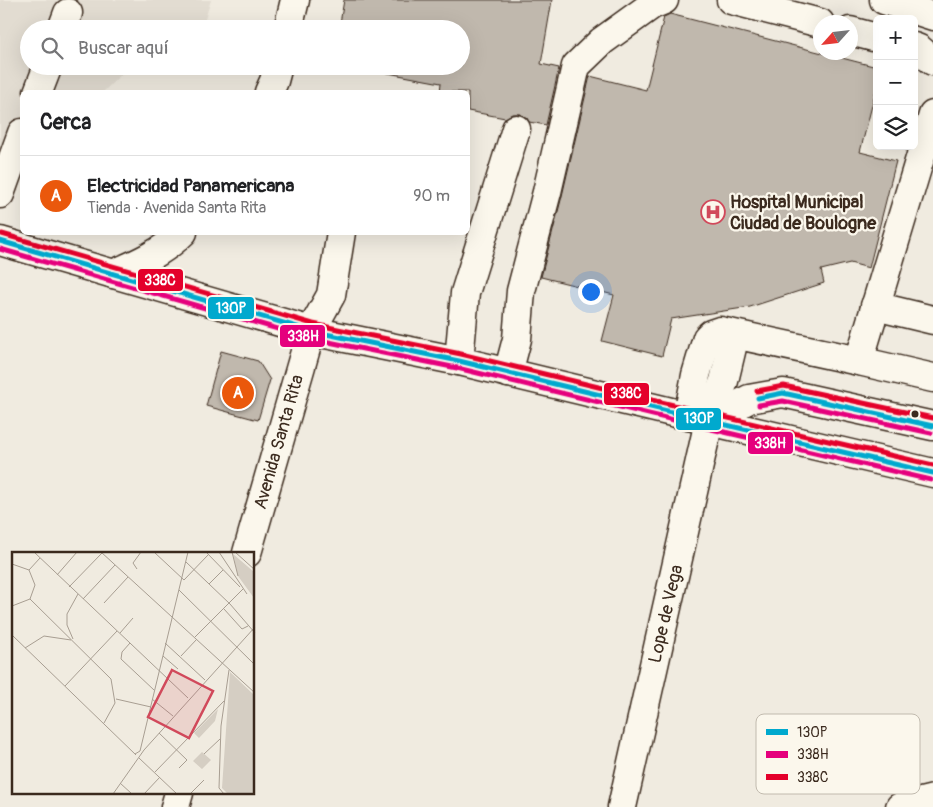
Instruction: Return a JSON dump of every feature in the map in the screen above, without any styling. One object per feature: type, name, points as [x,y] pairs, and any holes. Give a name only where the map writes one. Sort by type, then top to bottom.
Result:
[{"type":"main road","points":[[290,20],[295,0]]},
{"type":"main road","points":[[508,373],[517,339],[521,291],[547,192],[576,66],[602,41],[652,5],[664,0]]},
{"type":"main road","points":[[731,0],[813,21]]},
{"type":"main road","points":[[884,0],[933,16]]},
{"type":"main road","points":[[858,33],[873,37]]},
{"type":"main road","points":[[918,49],[933,61]]},
{"type":"main road","points":[[39,90],[45,75]]},
{"type":"main road","points":[[269,90],[276,75]]},
{"type":"main road","points":[[859,361],[933,115]]},
{"type":"main road","points":[[459,361],[465,293],[516,129]]},
{"type":"main road","points":[[0,194],[20,139]]},
{"type":"main road","points":[[113,274],[146,259],[172,243],[181,235]]},
{"type":"main road","name":"Avenida Santa Rita","points":[[247,552],[311,331],[331,295],[341,235]]},
{"type":"main road","points":[[0,241],[311,331],[459,361],[933,473]]},
{"type":"main road","points":[[875,306],[933,320]]},
{"type":"main road","points":[[698,419],[696,375],[707,338],[711,334],[720,331],[933,378]]},
{"type":"main road","points":[[698,419],[724,381],[735,335]]},
{"type":"main road","points":[[698,419],[749,399],[783,393],[933,426]]},
{"type":"main road","name":"Lope de Vega","points":[[622,807],[698,419]]},
{"type":"main road","points":[[175,807],[179,794]]},
{"type":"main road","points":[[900,807],[933,799]]},
{"type":"shaded area","points":[[0,0],[211,0],[205,20],[20,20],[20,75],[121,75],[105,90],[20,90],[20,170],[0,181]]},
{"type":"building","points":[[344,0],[552,0],[541,64],[559,68],[546,125],[529,122],[527,118],[520,114],[512,114],[505,118],[470,111],[470,90],[440,90],[441,83],[399,75],[470,75],[470,20],[341,20]]},
{"type":"building","name":"Hospital Municipal Ciudad de Boulogne","points":[[670,14],[813,51],[813,60],[850,60],[873,66],[873,102],[860,152],[896,161],[869,268],[850,263],[821,270],[824,283],[750,307],[671,319],[662,356],[602,341],[614,295],[541,277],[590,76],[646,90],[664,17]]},
{"type":"building","points":[[221,351],[258,361],[270,380],[258,420],[206,406]]},
{"type":"transit line","name":"338C","points":[[2,234],[313,324],[461,354],[933,465]]},
{"type":"transit line","name":"130P","points":[[0,241],[311,331],[459,361],[933,473]]},
{"type":"transit line","name":"338H","points":[[0,249],[309,338],[457,368],[931,480]]},
{"type":"transit line","name":"338C","points":[[757,391],[784,386],[933,418]]},
{"type":"transit line","name":"130P","points":[[758,398],[783,393],[933,426]]},
{"type":"transit line","name":"338H","points":[[759,405],[783,401],[931,433]]},
{"type":"place","name":"Hospital Municipal Ciudad de Boulogne","points":[[713,212]]},
{"type":"place","name":"Electricidad Panamericana","points":[[238,393]]}]
